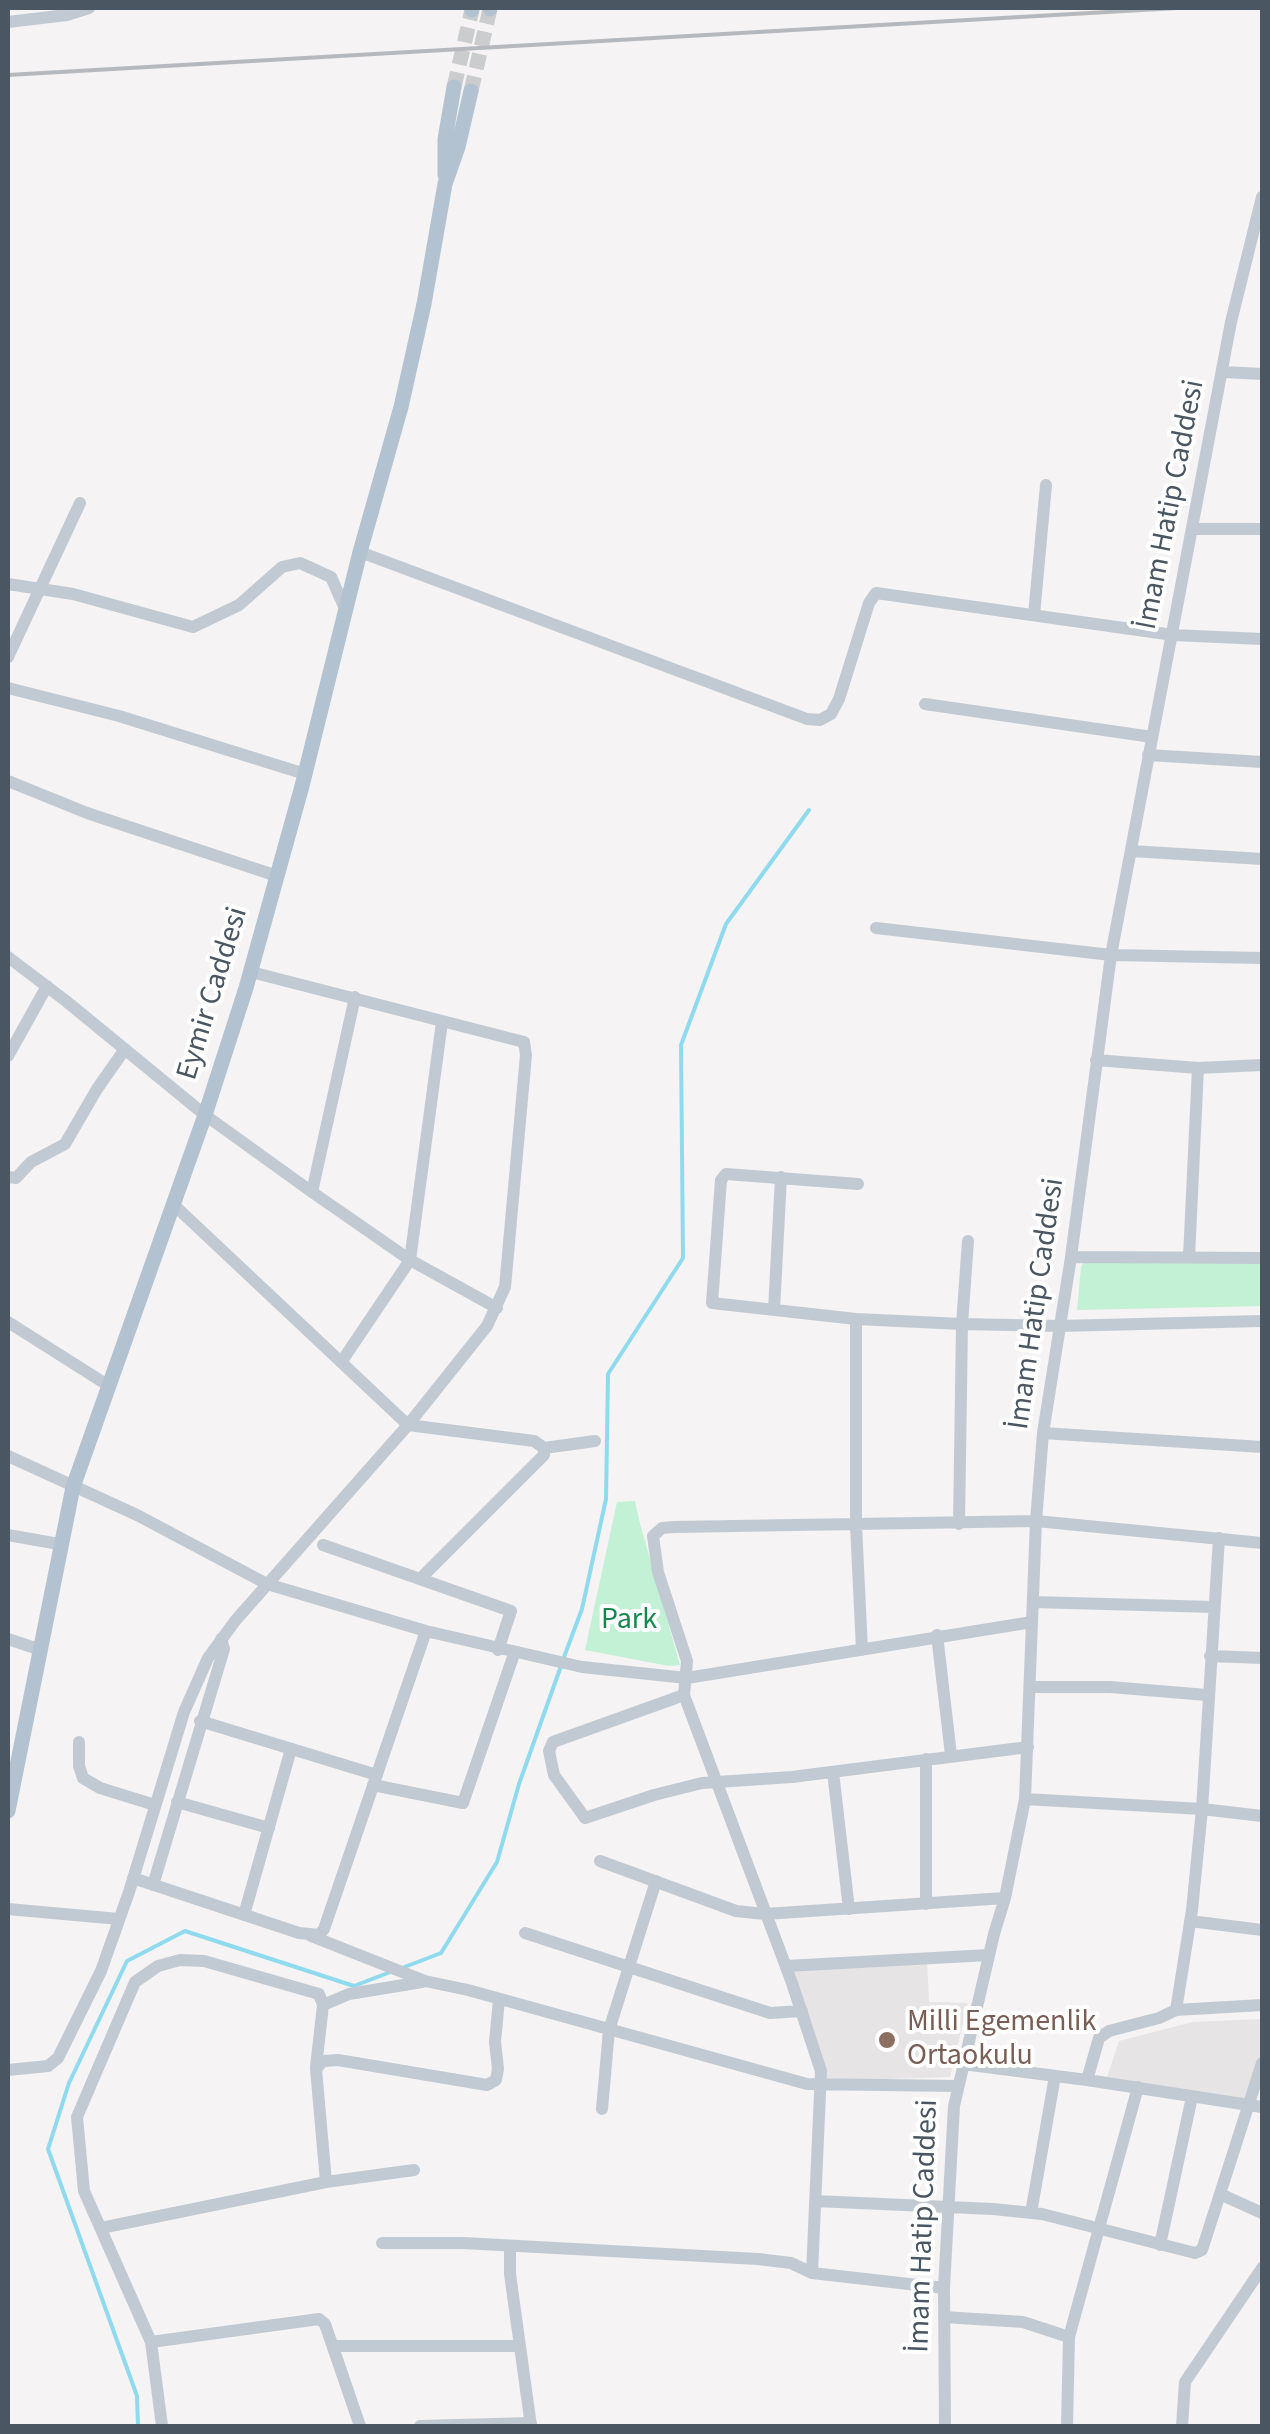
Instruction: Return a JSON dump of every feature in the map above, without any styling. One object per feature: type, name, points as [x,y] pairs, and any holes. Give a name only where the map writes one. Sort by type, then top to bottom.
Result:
[{"type":"main road","name":"Eymir Caddesi","points":[[445,184],[444,140],[454,87]]},
{"type":"main road","name":"Eymir Caddesi","points":[[8,1800],[12,1762],[74,1487],[205,1116],[305,774],[401,407],[445,184],[471,91]]},
{"type":"street","points":[[8,22],[67,15],[89,8]]},
{"type":"street","name":"İmam Hatip Caddesi","points":[[945,2426],[944,2288],[956,2086],[1005,1898],[1025,1799],[1036,1521],[1044,1432],[1111,954],[1231,322],[1262,198]]},
{"type":"street","points":[[1223,372],[1262,374]]},
{"type":"street","points":[[1034,615],[1046,485]]},
{"type":"street","points":[[8,658],[80,503]]},
{"type":"street","points":[[1193,529],[1262,530]]},
{"type":"street","points":[[360,552],[806,719],[820,720],[831,714],[869,603],[876,593],[1174,635],[1262,639]]},
{"type":"street","points":[[8,584],[111,603],[193,628],[239,605],[282,567],[300,563],[331,577],[346,611]]},
{"type":"street","points":[[8,688],[119,716],[305,774]]},
{"type":"street","points":[[925,704],[1152,737]]},
{"type":"street","points":[[1148,754],[1262,762]]},
{"type":"street","points":[[8,781],[87,813],[277,876]]},
{"type":"street","points":[[1131,850],[1262,858]]},
{"type":"street","points":[[876,928],[1111,954],[1262,958]]},
{"type":"street","points":[[8,957],[205,1116],[410,1260],[497,1308]]},
{"type":"street","points":[[8,2070],[48,2066],[58,2058],[110,1952],[188,1700],[208,1658],[267,1584],[408,1426],[487,1326],[505,1286],[526,1046],[514,1037],[250,972]]},
{"type":"street","points":[[8,1056],[47,986]]},
{"type":"street","points":[[312,1192],[355,997]]},
{"type":"street","points":[[342,1361],[410,1260],[442,1022]]},
{"type":"street","points":[[8,1177],[16,1178],[31,1162],[65,1144],[125,1049]]},
{"type":"street","points":[[1096,1060],[1198,1068],[1262,1065]]},
{"type":"street","points":[[1189,1257],[1198,1068]]},
{"type":"street","points":[[858,1184],[726,1174],[721,1180],[712,1303],[856,1319],[962,1324],[1262,1321]]},
{"type":"street","points":[[774,1310],[781,1177]]},
{"type":"street","points":[[174,1205],[408,1426],[534,1442],[544,1448],[595,1441]]},
{"type":"street","points":[[959,1524],[962,1324],[968,1241]]},
{"type":"street","points":[[1071,1257],[1262,1258]]},
{"type":"street","points":[[856,1319],[856,1526],[862,1650]]},
{"type":"street","points":[[8,1322],[110,1386]]},
{"type":"street","points":[[1044,1432],[1262,1447]]},
{"type":"street","points":[[422,1577],[544,1456],[544,1448]]},
{"type":"street","points":[[8,1456],[137,1515],[267,1584],[498,1650],[582,1667],[687,1678],[1032,1622]]},
{"type":"street","points":[[812,2273],[822,2084],[802,2011],[684,1695],[687,1661],[658,1572],[653,1536],[662,1528],[674,1527],[1036,1521],[1262,1543]]},
{"type":"street","points":[[8,1536],[59,1544]]},
{"type":"street","points":[[1176,2010],[1202,1809],[1220,1538]]},
{"type":"street","points":[[323,1545],[512,1611],[498,1650]]},
{"type":"street","points":[[1033,1602],[1214,1608]]},
{"type":"street","points":[[311,1936],[319,1935],[324,1928],[426,1631]]},
{"type":"street","points":[[937,1635],[952,1755]]},
{"type":"street","points":[[8,1639],[38,1650]]},
{"type":"street","points":[[153,1885],[224,1649],[221,1639]]},
{"type":"street","points":[[200,1721],[292,1748],[375,1780],[463,1804],[514,1654]]},
{"type":"street","points":[[1210,1656],[1262,1658]]},
{"type":"street","points":[[1031,1687],[1207,1695]]},
{"type":"street","points":[[684,1695],[560,1736],[549,1751],[554,1775],[585,1818],[654,1795],[715,1782],[833,1772],[1028,1747]]},
{"type":"street","points":[[79,1742],[83,1778],[100,1788],[155,1805]]},
{"type":"street","points":[[244,1915],[292,1748]]},
{"type":"street","points":[[926,1759],[926,1904]]},
{"type":"street","points":[[833,1772],[848,1908]]},
{"type":"street","points":[[1025,1799],[1262,1816]]},
{"type":"street","points":[[177,1802],[268,1828]]},
{"type":"street","points":[[600,1861],[736,1911],[766,1914],[1005,1898]]},
{"type":"street","points":[[133,1878],[311,1936],[425,1982],[807,2084],[956,2086]]},
{"type":"street","points":[[602,2109],[609,2030],[656,1881]]},
{"type":"street","points":[[8,1908],[119,1919]]},
{"type":"street","points":[[1190,1921],[1262,1930]]},
{"type":"street","points":[[525,1933],[770,2014],[802,2011]]},
{"type":"street","points":[[786,1966],[989,1955]]},
{"type":"street","points":[[162,2426],[150,2342],[84,2191],[77,2117],[136,1982],[158,1966],[180,1960],[204,1961],[319,1994],[323,2005],[316,2068],[326,2182]]},
{"type":"street","points":[[323,2005],[350,1994],[425,1982]]},
{"type":"street","points":[[316,2068],[323,2061],[338,2060],[486,2085],[496,2080],[498,2068],[495,2042],[500,1999]]},
{"type":"street","points":[[1086,2080],[1100,2038],[1109,2031],[1176,2010],[1262,2005]]},
{"type":"street","points":[[815,2201],[1031,2213],[1186,2252],[1202,2250],[1256,2106],[1262,2063]]},
{"type":"street","points":[[963,2064],[1256,2106]]},
{"type":"street","points":[[1031,2213],[1055,2076]]},
{"type":"street","points":[[1067,2426],[1069,2337],[1138,2087]]},
{"type":"street","points":[[1160,2245],[1192,2097]]},
{"type":"street","points":[[101,2228],[326,2182],[414,2170]]},
{"type":"street","points":[[1220,2194],[1262,2213]]},
{"type":"street","points":[[382,2244],[510,2246],[758,2259],[791,2262],[812,2273],[944,2288]]},
{"type":"street","points":[[420,2426],[531,2424],[510,2274],[510,2246]]},
{"type":"street","points":[[1182,2426],[1185,2382],[1262,2268]]},
{"type":"street","points":[[944,2317],[1023,2322],[1069,2337]]},
{"type":"street","points":[[150,2342],[319,2319],[325,2324],[360,2426]]},
{"type":"street","points":[[333,2346],[520,2346]]},
{"type":"shaded area","name":"Milli Egemenlik Ortaokulu","points":[[927,1961],[929,2002],[968,2003],[950,2077],[828,2081],[789,1969]]},
{"type":"shaded area","points":[[1262,2019],[1262,2050],[1247,2102],[1106,2080],[1119,2041],[1193,2022]]},
{"type":"green space","points":[[1084,1262],[1262,1263],[1262,1306],[1077,1310]]},
{"type":"green space","name":"Park","points":[[635,1501],[680,1665],[585,1650],[617,1502]]},
{"type":"waterway","points":[[564,1657],[582,1609],[606,1499],[608,1374],[683,1258],[681,1045],[726,924],[809,810]]},
{"type":"waterway","points":[[402,1968],[441,1953],[497,1862],[519,1784],[561,1666]]},
{"type":"waterway","points":[[138,2426],[137,2396],[48,2149],[69,2083],[127,1961],[185,1931],[354,1986],[393,1971]]},
{"type":"tunnel","points":[[471,91],[490,9]]},
{"type":"tunnel","points":[[454,87],[472,10]]},
{"type":"railway","points":[[8,75],[1177,8]]},
{"type":"place","name":"Milli Egemenlik Ortaokulu","points":[[887,2040]]}]
